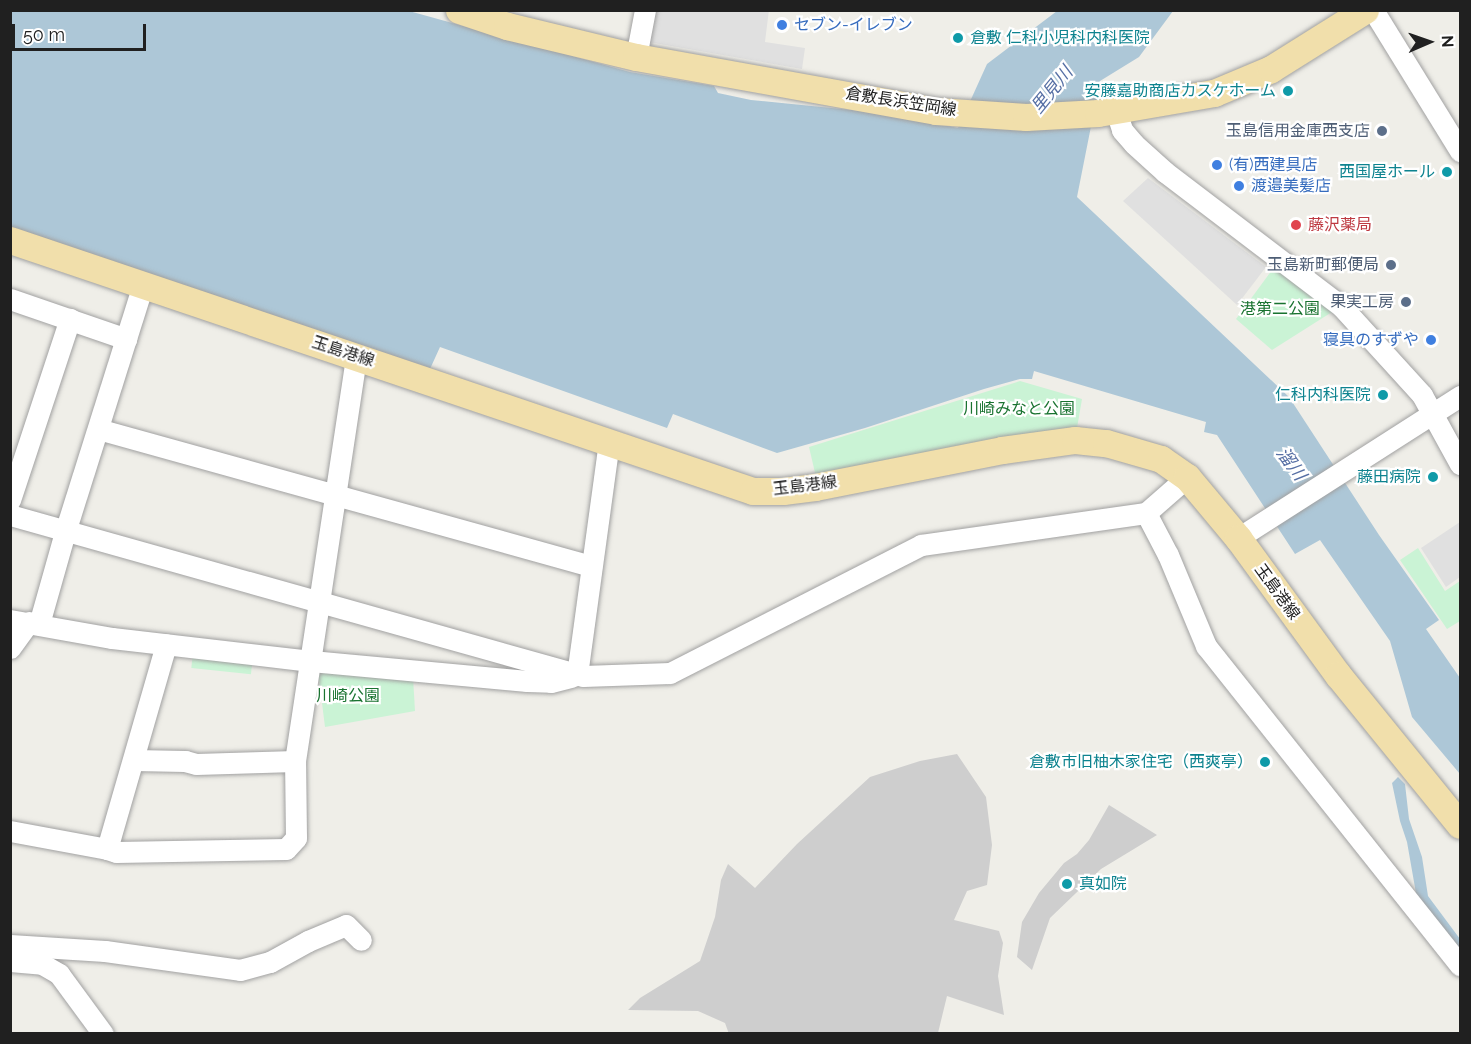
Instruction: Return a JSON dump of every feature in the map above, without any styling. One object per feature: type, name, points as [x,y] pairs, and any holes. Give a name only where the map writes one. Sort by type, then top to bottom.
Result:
[{"type":"main road","name":"倉敷長浜笠岡線","points":[[459,10],[507,26],[636,57],[936,111],[1026,117],[1107,112],[1214,93],[1271,69],[1365,10]]},
{"type":"main road","name":"玉島港線","points":[[10,240],[753,491],[783,491],[815,487],[1002,450],[1075,440],[1135,450],[1161,459],[1186,477],[1238,538],[1338,675],[1461,825]]},
{"type":"street","points":[[636,57],[645,10]]},
{"type":"street","points":[[1373,10],[1461,151]]},
{"type":"street","points":[[1107,112],[1158,165],[1342,307],[1422,395],[1434,412],[1461,464]]},
{"type":"street","points":[[10,648],[26,622],[65,532],[143,285]]},
{"type":"street","points":[[10,299],[126,339]]},
{"type":"street","points":[[10,500],[70,319]]},
{"type":"street","points":[[10,831],[116,852],[286,849],[296,838],[295,761],[356,357]]},
{"type":"street","points":[[1238,538],[1461,396]]},
{"type":"street","points":[[98,429],[591,566]]},
{"type":"street","points":[[577,675],[609,442]]},
{"type":"street","points":[[26,622],[112,638],[311,661],[527,681],[551,682],[577,675],[670,674],[921,545],[1146,513],[1186,477]]},
{"type":"street","points":[[1146,513],[1168,555],[1206,646],[1461,965]]},
{"type":"street","points":[[10,515],[577,675]]},
{"type":"street","points":[[107,849],[166,644]]},
{"type":"street","points":[[133,760],[185,761],[196,764],[295,761]]},
{"type":"street","points":[[10,945],[105,951],[240,970],[270,963],[308,941],[346,924],[362,940]]},
{"type":"street","points":[[10,961],[42,964],[59,974],[103,1034]]},
{"type":"shaded area","points":[[769,10],[765,42],[805,48],[802,69],[643,41],[649,11]]},
{"type":"shaded area","points":[[1148,178],[1266,267],[1237,305],[1123,201]]},
{"type":"shaded area","points":[[1460,522],[1460,577],[1446,587],[1421,548]]},
{"type":"shaded area","points":[[957,754],[986,797],[992,845],[987,885],[967,891],[954,920],[999,931],[1003,943],[998,976],[1004,1015],[947,996],[938,1033],[729,1034],[725,1023],[698,1011],[628,1010],[640,998],[700,961],[715,917],[721,880],[728,864],[755,888],[797,844],[870,777],[920,761]]},
{"type":"shaded area","name":"真如院","points":[[1109,805],[1157,835],[1101,869],[1050,918],[1032,970],[1017,957],[1022,922],[1039,893],[1064,863],[1077,854],[1089,840]]},
{"type":"green space","name":"港第二公園","points":[[1275,266],[1332,312],[1272,350],[1236,319]]},
{"type":"green space","name":"川崎みなと公園","points":[[1020,381],[1082,399],[1077,428],[816,477],[809,447]]},
{"type":"green space","points":[[1418,548],[1445,591],[1460,581],[1460,621],[1447,629],[1400,560]]},
{"type":"green space","points":[[193,652],[253,658],[251,674],[191,668]]},
{"type":"green space","name":"川崎公園","points":[[318,671],[413,677],[415,711],[325,727]]},
{"type":"water","points":[[11,11],[409,11],[630,72],[714,86],[718,93],[751,100],[881,113],[958,128],[987,64],[1057,11],[1173,11],[1139,57],[1100,81],[1077,197],[1289,397],[1379,535],[1439,620],[1426,629],[1460,678],[1460,774],[1412,717],[1390,641],[1320,540],[1295,554],[1217,435],[1204,432],[1206,422],[1034,371],[1032,379],[1020,379],[984,389],[865,428],[777,453],[673,414],[667,428],[440,347],[430,369],[11,228]]},
{"type":"water","points":[[1398,777],[1405,784],[1409,819],[1422,857],[1428,896],[1460,939],[1460,955],[1417,899],[1407,842],[1392,783]]},
{"type":"place","name":"セブン-イレブン","points":[[782,25]]},
{"type":"place","name":"倉敷 仁科小児科内科医院","points":[[958,38]]},
{"type":"place","name":"安藤嘉助商店カスケホーム","points":[[1288,91]]},
{"type":"place","name":"玉島信用金庫西支店","points":[[1382,131]]},
{"type":"place","name":"(有)西建具店","points":[[1217,165]]},
{"type":"place","name":"西国屋ホール","points":[[1447,172]]},
{"type":"place","name":"渡邉美髪店","points":[[1239,186]]},
{"type":"place","name":"藤沢薬局","points":[[1296,225]]},
{"type":"place","name":"玉島新町郵便局","points":[[1391,265]]},
{"type":"place","name":"果実工房","points":[[1406,302]]},
{"type":"place","name":"寝具のすずや","points":[[1431,340]]},
{"type":"place","name":"仁科内科医院","points":[[1383,395]]},
{"type":"place","name":"藤田病院","points":[[1433,477]]},
{"type":"place","name":"倉敷市旧柚木家住宅（西爽亭）","points":[[1265,762]]},
{"type":"place","name":"真如院","points":[[1067,884]]},
{"type":"water label","name":"里見川","points":[[1052,90]]},
{"type":"water label","name":"溜川","points":[[1291,464]]}]
